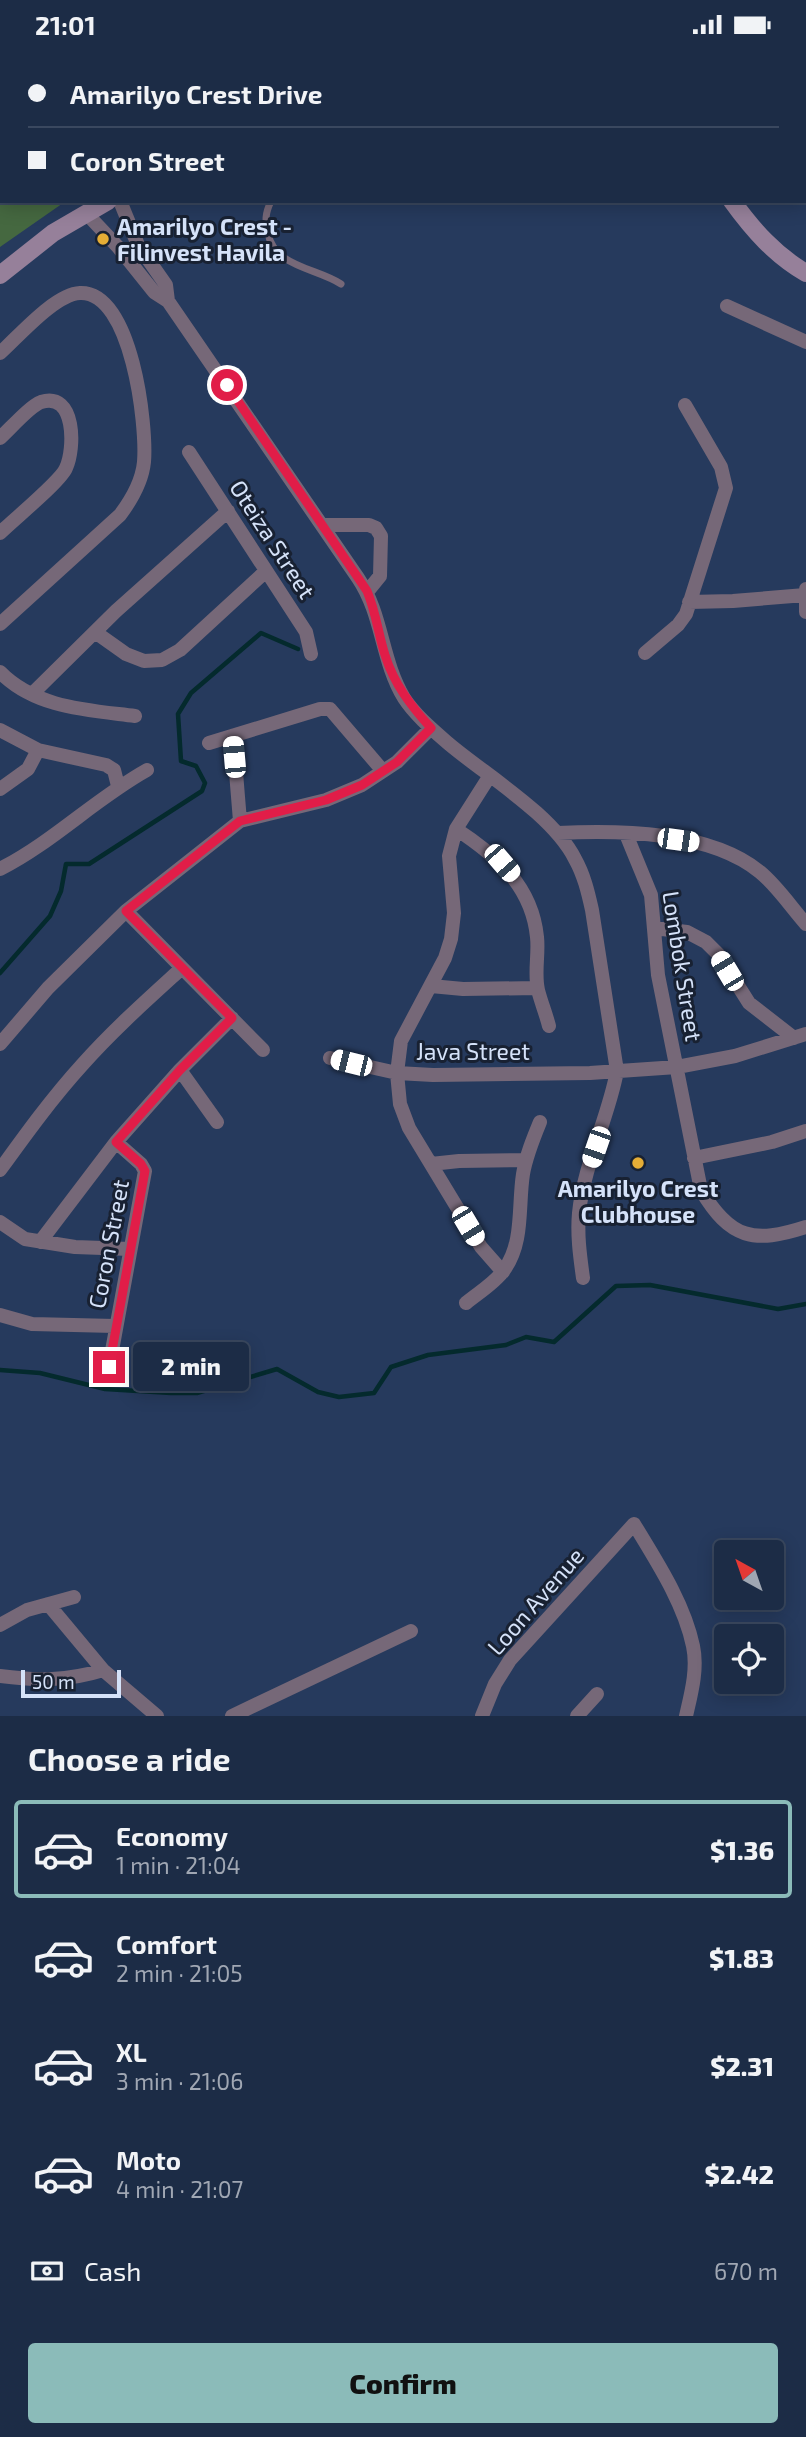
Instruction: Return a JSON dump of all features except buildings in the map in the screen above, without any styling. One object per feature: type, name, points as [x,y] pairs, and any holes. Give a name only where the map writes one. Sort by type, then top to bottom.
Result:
[{"type":"street","points":[[0,275],[53,233],[104,203]]},
{"type":"street","points":[[121,203],[138,246],[166,285],[168,301]]},
{"type":"street","points":[[733,203],[755,232],[782,258],[806,273]]},
{"type":"street","points":[[86,213],[154,292],[168,301],[367,591],[377,614],[392,674],[405,699],[431,728],[558,833],[575,858],[587,885],[617,1071],[612,1096],[587,1172],[579,1211],[578,1242],[583,1278]]},
{"type":"street","points":[[0,353],[63,296],[82,293],[94,296],[122,327],[134,362],[139,384],[144,463],[135,494],[120,515],[0,624]]},
{"type":"street","points":[[727,306],[806,342]]},
{"type":"street","points":[[0,437],[39,403],[51,401],[61,405],[69,415],[72,453],[65,471],[0,533]]},
{"type":"street","points":[[645,653],[678,625],[686,614],[726,488],[722,467],[685,405]]},
{"type":"street","name":"Oteiza Street","points":[[189,452],[306,632],[311,654]]},
{"type":"street","points":[[32,694],[95,632],[228,511]]},
{"type":"street","points":[[322,526],[369,524],[376,528],[381,536],[380,576],[367,591]]},
{"type":"street","points":[[95,632],[112,646],[144,661],[162,660],[180,650],[266,571]]},
{"type":"street","points":[[689,602],[733,601],[805,592],[806,612]]},
{"type":"street","points":[[0,672],[9,681],[50,702],[135,716]]},
{"type":"street","points":[[209,743],[320,709],[330,709],[383,771]]},
{"type":"street","points":[[0,1044],[48,988],[126,911],[240,821],[326,800],[362,785],[397,762],[431,728]]},
{"type":"street","points":[[0,730],[38,751],[106,765],[114,770],[118,786]]},
{"type":"street","points":[[233,736],[240,821]]},
{"type":"street","points":[[0,789],[28,769],[38,751]]},
{"type":"street","points":[[0,869],[24,857],[118,786],[148,770]]},
{"type":"street","points":[[489,777],[456,829],[449,856],[454,913],[451,939],[445,958],[401,1041],[397,1073],[400,1104],[410,1128],[481,1247],[503,1272]]},
{"type":"street","points":[[456,829],[502,863],[519,883],[534,915],[538,939],[537,988],[549,1026]]},
{"type":"street","points":[[558,833],[626,834],[697,843],[726,850],[760,872],[806,924]]},
{"type":"street","name":"Lombok Street","points":[[626,834],[651,895],[658,975],[701,1190],[715,1213],[737,1231],[760,1236],[780,1235],[806,1227]]},
{"type":"street","points":[[126,911],[263,1050]]},
{"type":"street","points":[[654,927],[687,932],[706,942],[718,954],[749,1003],[800,1036]]},
{"type":"street","points":[[0,1170],[41,1113],[83,1064],[118,1026],[182,968]]},
{"type":"street","points":[[431,986],[463,989],[537,988]]},
{"type":"street","points":[[40,1242],[116,1142],[180,1070],[232,1018]]},
{"type":"street","name":"Java Street","points":[[330,1058],[397,1073],[590,1073],[677,1067],[735,1056],[800,1036]]},
{"type":"street","points":[[180,1070],[217,1122]]},
{"type":"street","points":[[466,1303],[503,1272],[514,1253],[526,1160],[540,1122]]},
{"type":"street","points":[[694,1158],[772,1142],[806,1131]]},
{"type":"street","name":"Coron Street","points":[[109,1367],[145,1171],[141,1164],[116,1142]]},
{"type":"street","points":[[432,1164],[526,1160]]},
{"type":"street","points":[[0,1222],[25,1239],[75,1247],[130,1249]]},
{"type":"street","points":[[0,1315],[32,1324],[115,1326]]},
{"type":"street","name":"Loon Avenue","points":[[482,1716],[495,1683],[510,1660],[634,1524],[682,1612],[694,1648],[694,1684],[686,1716]]},
{"type":"street","points":[[0,1625],[27,1610],[74,1597]]},
{"type":"street","points":[[48,1604],[103,1670],[157,1716]]},
{"type":"street","points":[[232,1716],[411,1631]]},
{"type":"street","points":[[0,1676],[43,1681],[82,1677],[103,1670]]},
{"type":"street","points":[[577,1716],[597,1694]]},
{"type":"lane","points":[[270,203],[264,216],[269,239],[279,256],[327,275],[341,284]]},
{"type":"green space","points":[[0,203],[63,203],[0,247]]},
{"type":"waterway","points":[[0,973],[50,916],[61,891],[66,864],[89,864],[202,791],[205,783],[196,766],[181,761],[178,714],[191,693],[261,633],[298,649]]},
{"type":"waterway","points":[[0,1370],[40,1373],[105,1389],[197,1393],[277,1369],[318,1392],[339,1397],[374,1393],[391,1367],[428,1355],[506,1345],[526,1337],[554,1342],[616,1286],[650,1285],[778,1309],[806,1304]]},
{"type":"place","name":"Amarilyo Crest - Filinvest Havila","points":[[103,239]]},
{"type":"place","name":"Amarilyo Crest Clubhouse","points":[[638,1163]]},
{"type":"route","points":[[109,1367],[145,1171],[141,1164],[116,1142],[180,1070],[232,1018],[126,911],[240,821],[326,800],[362,785],[397,762],[431,728],[405,699],[392,674],[377,614],[367,591],[227,385]]}]
